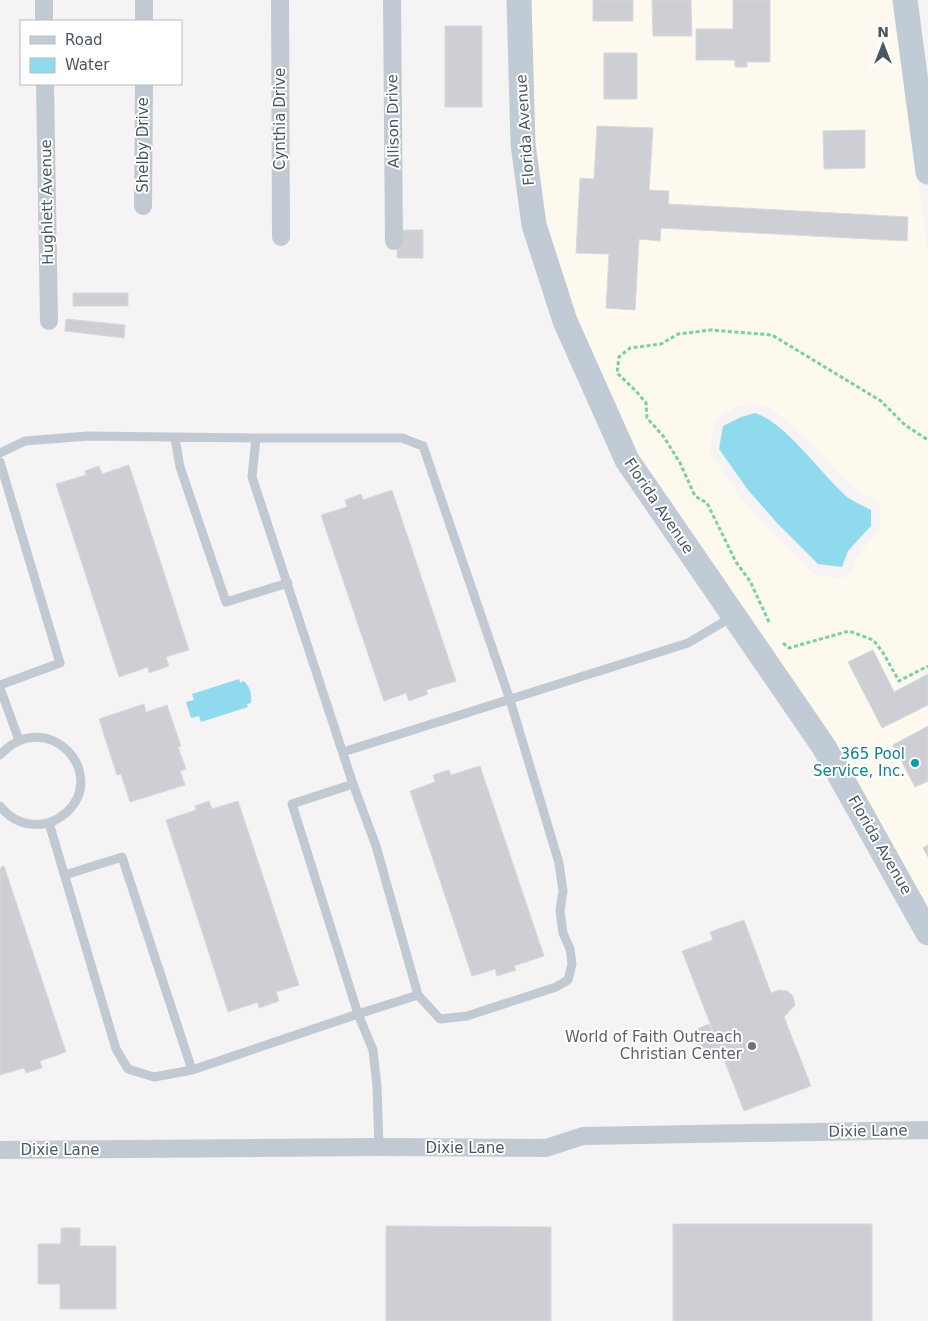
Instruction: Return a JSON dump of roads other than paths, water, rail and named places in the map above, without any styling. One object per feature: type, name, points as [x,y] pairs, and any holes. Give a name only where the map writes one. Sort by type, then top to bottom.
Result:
[{"type":"street","points":[[44,0],[44,20]]},
{"type":"street","points":[[144,0],[144,20]]},
{"type":"street","name":"Cynthia Drive","points":[[280,0],[281,237]]},
{"type":"street","name":"Allison Drive","points":[[392,0],[394,241]]},
{"type":"street","name":"Florida Avenue","points":[[519,0],[523,144],[534,225],[565,321],[627,460],[824,747],[928,932]]},
{"type":"street","points":[[905,1],[913,19],[928,34]]},
{"type":"street","points":[[905,1],[928,172]]},
{"type":"street","points":[[917,96],[928,71]]},
{"type":"street","name":"Hughlett Avenue","points":[[45,85],[48,321]]},
{"type":"street","name":"Shelby Drive","points":[[143,206],[144,85]]},
{"type":"street","name":"Dixie Lane","points":[[0,1150],[379,1147],[546,1148],[583,1136],[928,1130]]},
{"type":"lane","points":[[0,453],[25,441],[88,436],[402,438],[423,446],[510,700],[559,863],[563,891],[560,911],[563,933],[570,948],[572,964],[568,980],[556,987],[467,1016],[440,1019],[418,995],[376,846],[353,784],[252,477],[256,438]]},
{"type":"lane","points":[[176,438],[180,467],[226,602],[288,583]]},
{"type":"lane","points":[[0,462],[60,663],[0,686],[20,740]]},
{"type":"lane","points":[[343,752],[688,643],[734,615]]},
{"type":"lane","points":[[0,755],[8,746],[20,740],[33,736],[48,738],[61,744],[72,754],[78,766],[80,780],[78,794],[72,807],[62,817],[48,823],[34,825],[19,822],[6,814],[0,806]]},
{"type":"lane","points":[[353,784],[292,804],[358,1014],[372,1050],[377,1086],[379,1147]]},
{"type":"lane","points":[[48,823],[116,1049],[128,1069],[154,1078],[192,1070],[418,995]]},
{"type":"lane","points":[[65,875],[122,857],[192,1070]]},
{"type":"water","points":[[755,413],[767,418],[779,427],[847,497],[871,510],[871,526],[848,551],[842,567],[818,564],[778,524],[748,490],[719,449],[723,426],[741,417]]},
{"type":"water","points":[[239,679],[240,683],[244,681],[250,691],[251,703],[247,704],[248,707],[201,722],[199,716],[191,718],[186,702],[194,700],[192,694]]},
{"type":"place","name":"365 Pool Service, Inc.","points":[[915,763]]},
{"type":"place","name":"World of Faith Outreach Christian Center","points":[[752,1046]]}]
